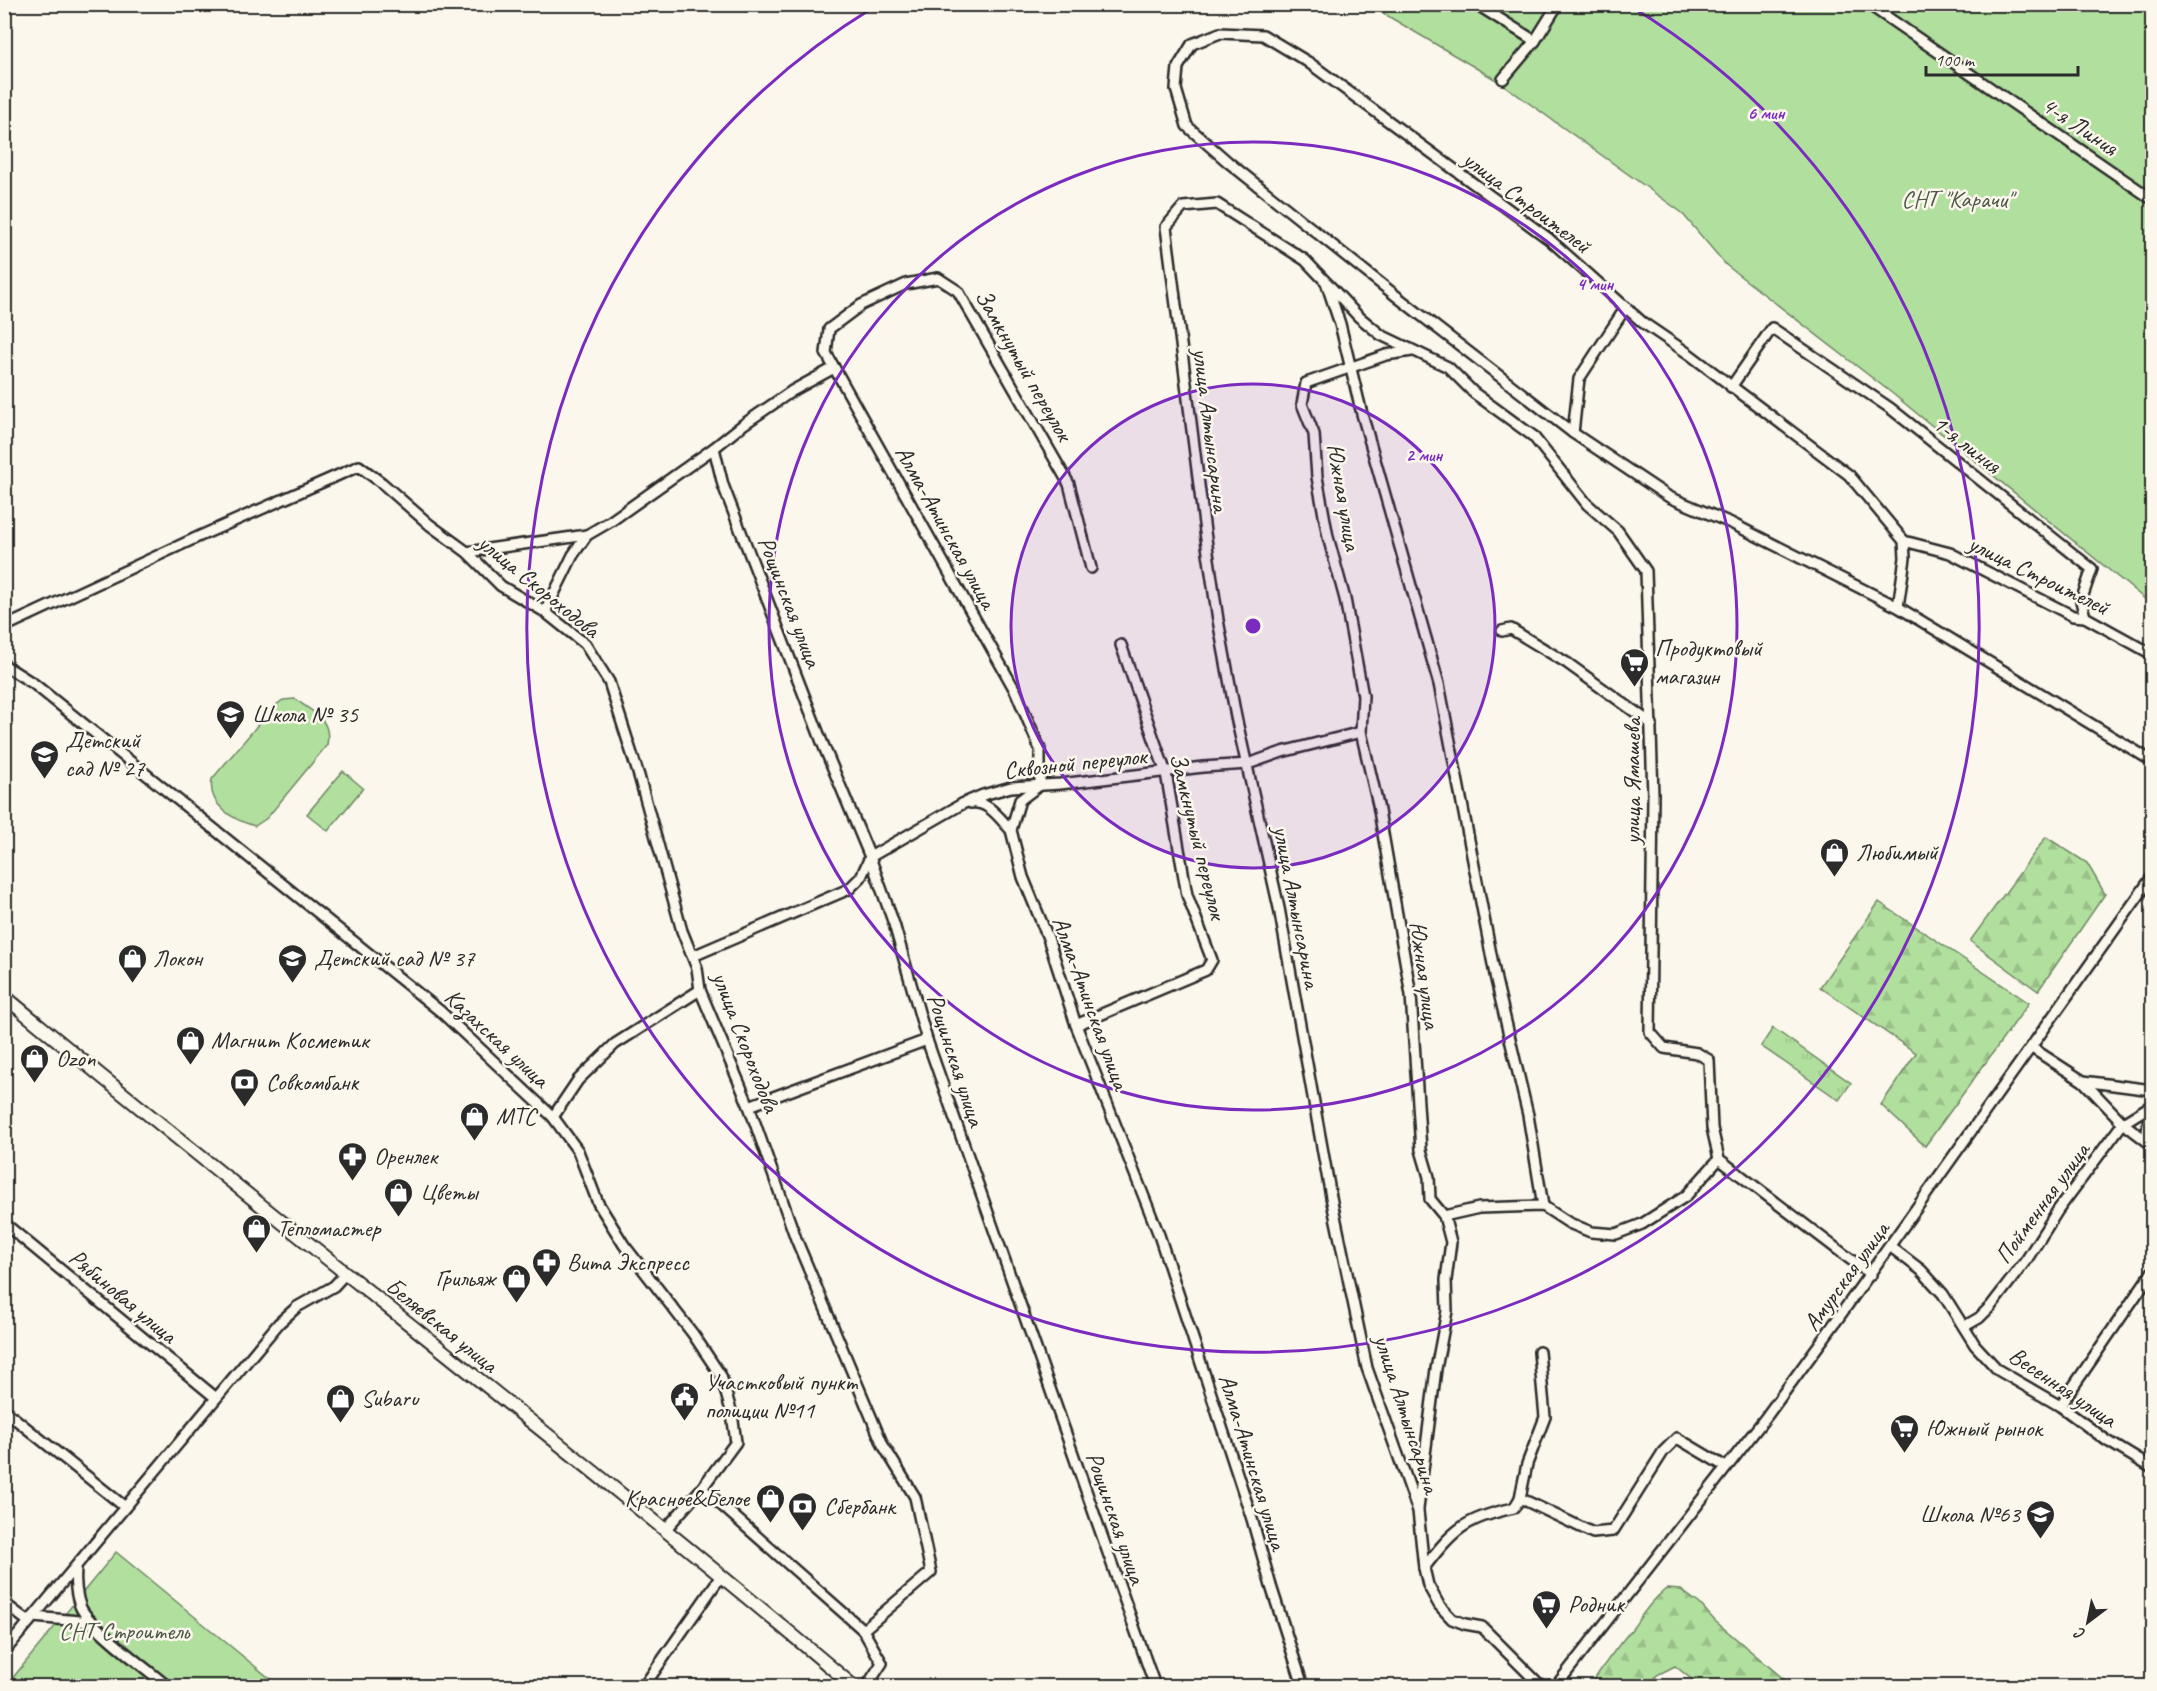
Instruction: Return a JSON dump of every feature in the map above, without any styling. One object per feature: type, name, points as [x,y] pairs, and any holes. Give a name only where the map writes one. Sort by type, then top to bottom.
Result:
[{"type":"main road","name":"Беляевская улица","points":[[4,996],[345,1274],[665,1530],[853,1686]]},
{"type":"street","points":[[1476,4],[1535,41]]},
{"type":"street","points":[[1503,79],[1535,41],[1558,4]]},
{"type":"street","name":"4-я Линия","points":[[1868,4],[2152,199]]},
{"type":"street","name":"улица Строителей","points":[[1573,433],[1228,162],[1188,126],[1176,89],[1178,67],[1192,44],[1220,33],[1263,35],[1308,62],[1549,239],[1642,322],[1689,354],[1849,475],[1904,541],[1950,553],[2073,616],[2085,617],[2152,654]]},
{"type":"street","name":"улица Ямашева","points":[[1166,227],[1183,207],[1217,204],[1305,260],[1358,316],[1381,335],[1448,367],[1474,393],[1533,436],[1587,504],[1618,531],[1646,571],[1653,796],[1650,1032],[1664,1048],[1697,1053],[1709,1060],[1712,1128],[1719,1159]]},
{"type":"street","name":"улица Алтынсарина","points":[[1166,227],[1206,543],[1236,717],[1279,908],[1331,1197],[1367,1368],[1418,1511],[1428,1586],[1439,1605],[1452,1618],[1482,1628],[1540,1686]]},
{"type":"street","name":"Замкнутый переулок","points":[[834,368],[826,353],[829,329],[861,305],[906,284],[938,278],[958,291],[1070,484],[1091,568]]},
{"type":"street","points":[[1326,282],[1340,324],[1350,368],[1386,355],[1412,351]]},
{"type":"street","points":[[1626,307],[1579,380],[1573,433],[1669,497],[1731,523],[1898,608],[2152,761]]},
{"type":"street","name":"1-я линия","points":[[1731,387],[1772,328],[1890,408],[2092,569],[2081,601],[2085,617]]},
{"type":"street","points":[[467,552],[587,535],[611,521],[792,391],[834,368]]},
{"type":"street","name":"Алма-Атинская улица","points":[[834,368],[1016,692],[1040,749],[1040,784]]},
{"type":"street","name":"Южная улица","points":[[1418,1511],[1436,1369],[1447,1311],[1446,1280],[1451,1242],[1444,1216],[1430,1199],[1429,1177],[1421,1150],[1411,995],[1378,805],[1361,732],[1363,696],[1345,599],[1328,537],[1317,477],[1314,434],[1302,404],[1306,383],[1350,368],[1439,684],[1496,980],[1528,1115],[1543,1206]]},
{"type":"street","name":"Рощинская улица","points":[[714,448],[723,485],[822,742],[870,857],[894,924],[927,1040],[1155,1686]]},
{"type":"street","name":"улица Скороходова","points":[[4,627],[200,536],[359,466],[430,525],[467,552],[501,586],[545,612],[585,644],[609,682],[639,776],[682,931],[697,968],[700,990],[749,1106],[801,1250],[883,1445],[915,1497],[932,1572],[863,1630]]},
{"type":"street","points":[[545,612],[573,555],[587,535]]},
{"type":"street","points":[[1898,608],[1905,558],[1904,541]]},
{"type":"street","points":[[1502,632],[1511,628],[1567,663],[1652,724]]},
{"type":"street","name":"Замкнутый переулок","points":[[1076,1025],[1206,970],[1212,960],[1187,895],[1166,773],[1121,645]]},
{"type":"street","name":"Казахская улица","points":[[4,665],[34,684],[432,1005],[553,1117],[578,1151],[598,1203],[624,1245],[693,1334],[721,1376],[732,1414],[735,1442],[702,1488]]},
{"type":"street","name":"Сквозной переулок","points":[[870,857],[962,804],[1011,787],[1248,764],[1282,752],[1361,732]]},
{"type":"street","points":[[962,804],[978,802],[987,806],[1011,830],[1020,800],[1040,784]]},
{"type":"street","name":"Алма-Атинская улица","points":[[1011,830],[1023,877],[1048,938],[1076,1025],[1160,1235],[1252,1519],[1303,1686]]},
{"type":"street","points":[[693,956],[849,889],[861,878],[870,857]]},
{"type":"street","name":"Амурская улица","points":[[1556,1686],[1871,1275],[2152,877]]},
{"type":"street","points":[[553,1117],[578,1080],[615,1044],[700,990]]},
{"type":"street","points":[[749,1106],[927,1040]]},
{"type":"street","points":[[2032,1048],[2083,1081],[2123,1124],[2149,1142]]},
{"type":"street","points":[[2083,1081],[2152,1090]]},
{"type":"street","points":[[2149,1142],[2151,1106]]},
{"type":"street","name":"Пойменная улица","points":[[1965,1326],[1979,1318],[2027,1259],[2058,1210],[2123,1124],[2151,1106]]},
{"type":"street","points":[[1444,1216],[1479,1208],[1543,1206],[1569,1223],[1591,1232],[1616,1234],[1642,1224],[1686,1196],[1719,1159],[1871,1275]]},
{"type":"street","name":"Рябиновая улица","points":[[4,1224],[216,1398]]},
{"type":"street","name":"Весенняя улица","points":[[1891,1247],[1928,1278],[1943,1294],[1965,1326],[1975,1346],[1998,1370],[2060,1406],[2106,1440],[2152,1468]]},
{"type":"street","points":[[2060,1406],[2152,1272]]},
{"type":"street","points":[[4,1652],[279,1323],[297,1307],[334,1286],[345,1274]]},
{"type":"street","points":[[1424,1568],[1457,1528],[1479,1516],[1514,1508],[1520,1498],[1527,1464],[1545,1417],[1539,1352]]},
{"type":"street","points":[[4,1410],[125,1507]]},
{"type":"street","points":[[1520,1498],[1593,1533],[1613,1532],[1663,1452],[1677,1438],[1726,1467]]},
{"type":"street","points":[[665,1530],[702,1488],[863,1630],[882,1663],[867,1686]]},
{"type":"street","points":[[76,1566],[75,1587],[82,1608],[93,1622],[167,1686]]},
{"type":"street","points":[[644,1686],[721,1576]]},
{"type":"street","points":[[4,1603],[31,1620],[93,1622]]},
{"type":"green space","name":"СНТ \"Карачи\"","points":[[1369,5],[2152,5],[2152,594],[2146,600],[1893,394],[1726,265],[1681,212],[1498,81]]},
{"type":"green space","points":[[295,699],[315,713],[324,723],[328,736],[327,745],[267,818],[255,826],[238,820],[218,804],[212,788],[212,779],[273,707],[283,700]]},
{"type":"green space","points":[[343,771],[363,788],[328,831],[307,814]]},
{"type":"green space","points":[[2046,837],[2087,863],[2105,894],[2038,991],[1970,941]]},
{"type":"green space","points":[[1879,902],[2029,1003],[1925,1146],[1881,1105],[1916,1053],[1820,987]]},
{"type":"green space","points":[[1773,1028],[1851,1083],[1839,1100],[1761,1046]]},
{"type":"green space","name":"СНТ Строитель","points":[[116,1552],[279,1686],[6,1686]]},
{"type":"green space","points":[[1666,1589],[1681,1590],[1700,1604],[1715,1621],[1792,1686],[1700,1686],[1675,1666],[1657,1675],[1650,1686],[1590,1686],[1648,1608]]},
{"type":"place","name":"Продуктовый магазин","points":[[1634,688]]},
{"type":"place","name":"Школа № 35","points":[[231,740]]},
{"type":"place","name":"Детский сад № 27","points":[[44,780]]},
{"type":"place","name":"Любимый","points":[[1835,878]]},
{"type":"place","name":"Локон","points":[[132,984]]},
{"type":"place","name":"Детский сад № 37","points":[[293,984]]},
{"type":"place","name":"Магнит Косметик","points":[[190,1066]]},
{"type":"place","name":"Ozon","points":[[35,1084]]},
{"type":"place","name":"Совкомбанк","points":[[245,1108]]},
{"type":"place","name":"МТС","points":[[475,1142]]},
{"type":"place","name":"Оренлек","points":[[353,1182]]},
{"type":"place","name":"Цветы","points":[[399,1218]]},
{"type":"place","name":"Тепломастер","points":[[256,1254]]},
{"type":"place","name":"Вита Экспресс","points":[[546,1288]]},
{"type":"place","name":"Грильяж","points":[[516,1304]]},
{"type":"place","name":"Участковый пункт полиции №11","points":[[684,1422]]},
{"type":"place","name":"Subaru","points":[[340,1424]]},
{"type":"place","name":"Южный рынок","points":[[1905,1454]]},
{"type":"place","name":"Красное&Белое","points":[[770,1524]]},
{"type":"place","name":"Сбербанк","points":[[803,1532]]},
{"type":"place","name":"Школа №63","points":[[2041,1540]]},
{"type":"place","name":"Родник","points":[[1547,1630]]}]
